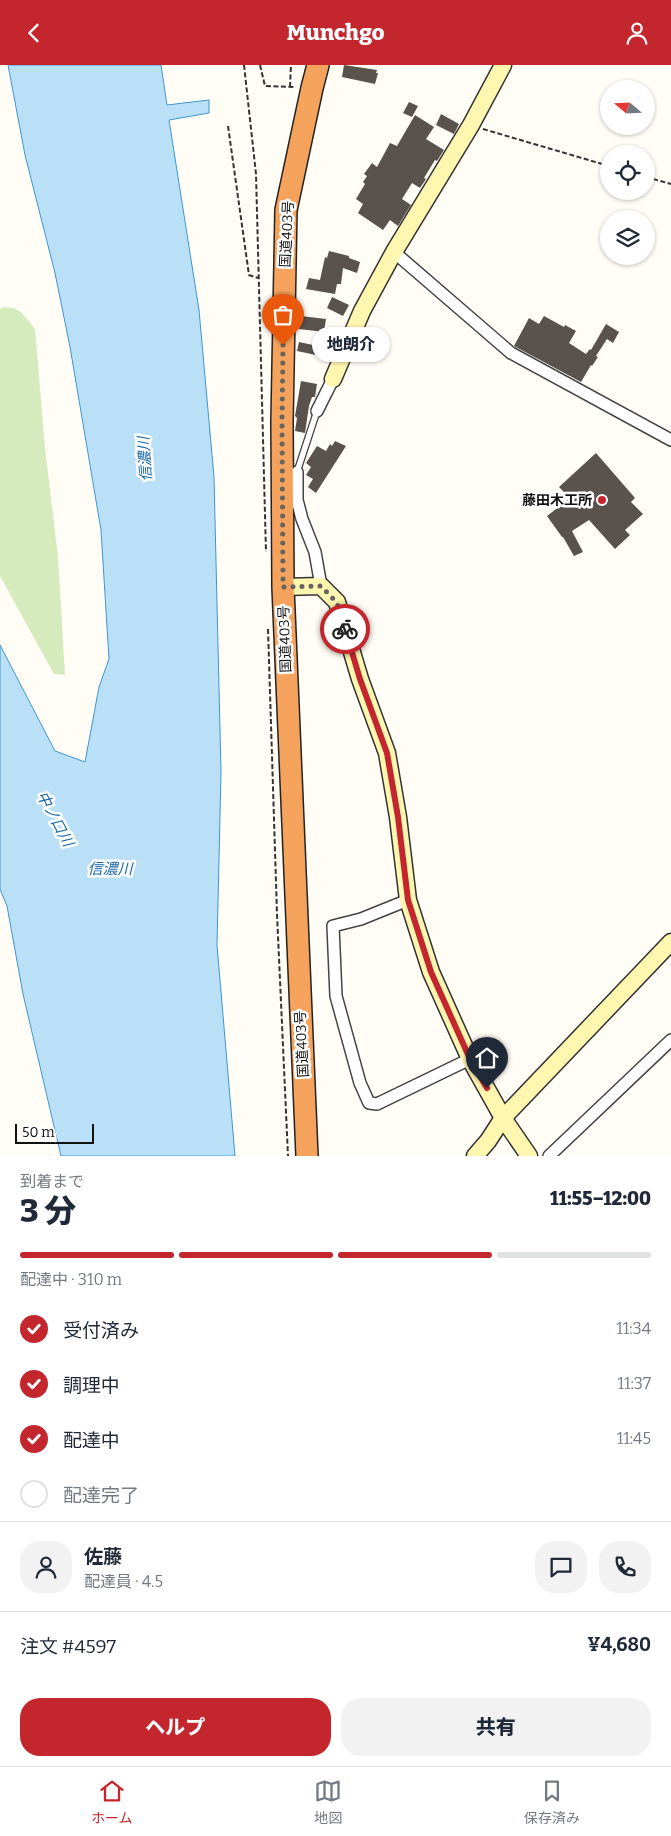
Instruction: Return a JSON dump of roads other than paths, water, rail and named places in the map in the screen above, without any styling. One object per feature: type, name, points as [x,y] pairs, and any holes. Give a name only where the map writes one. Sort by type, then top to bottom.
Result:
[{"type":"highway","name":"国道403号","points":[[307,1156],[283,587],[282,422],[286,210],[318,65]]},
{"type":"street","points":[[317,411],[362,311],[394,252],[471,125],[503,65]]},
{"type":"street","points":[[394,252],[511,353],[671,441]]},
{"type":"street","points":[[297,472],[297,500],[315,552],[321,586],[337,603],[360,679],[387,753],[398,817],[408,900],[431,972],[470,1059],[503,1118],[529,1156]]},
{"type":"street","points":[[283,587],[321,586]]},
{"type":"street","points":[[408,900],[361,919],[333,926],[336,997],[360,1083],[369,1103],[377,1103],[470,1059]]},
{"type":"street","points":[[475,1156],[488,1141],[503,1118],[671,942]]},
{"type":"street","points":[[550,1156],[671,1040]]},
{"type":"lane","points":[[297,472],[317,411]]},
{"type":"water","name":"信濃川","points":[[8,65],[161,65],[167,105],[209,100],[209,113],[169,120],[199,310],[214,477],[221,772],[217,945],[235,1156],[61,1156],[23,994],[7,906],[0,889],[0,645],[55,751],[85,762],[99,687],[109,659],[101,530],[70,347],[55,273],[25,155]]},
{"type":"place","name":"地朗介","points":[[283,345]]},
{"type":"place","name":"藤田木工所","points":[[602,500]]},
{"type":"water label","name":"中ノ口川","points":[[55,819]]}]
